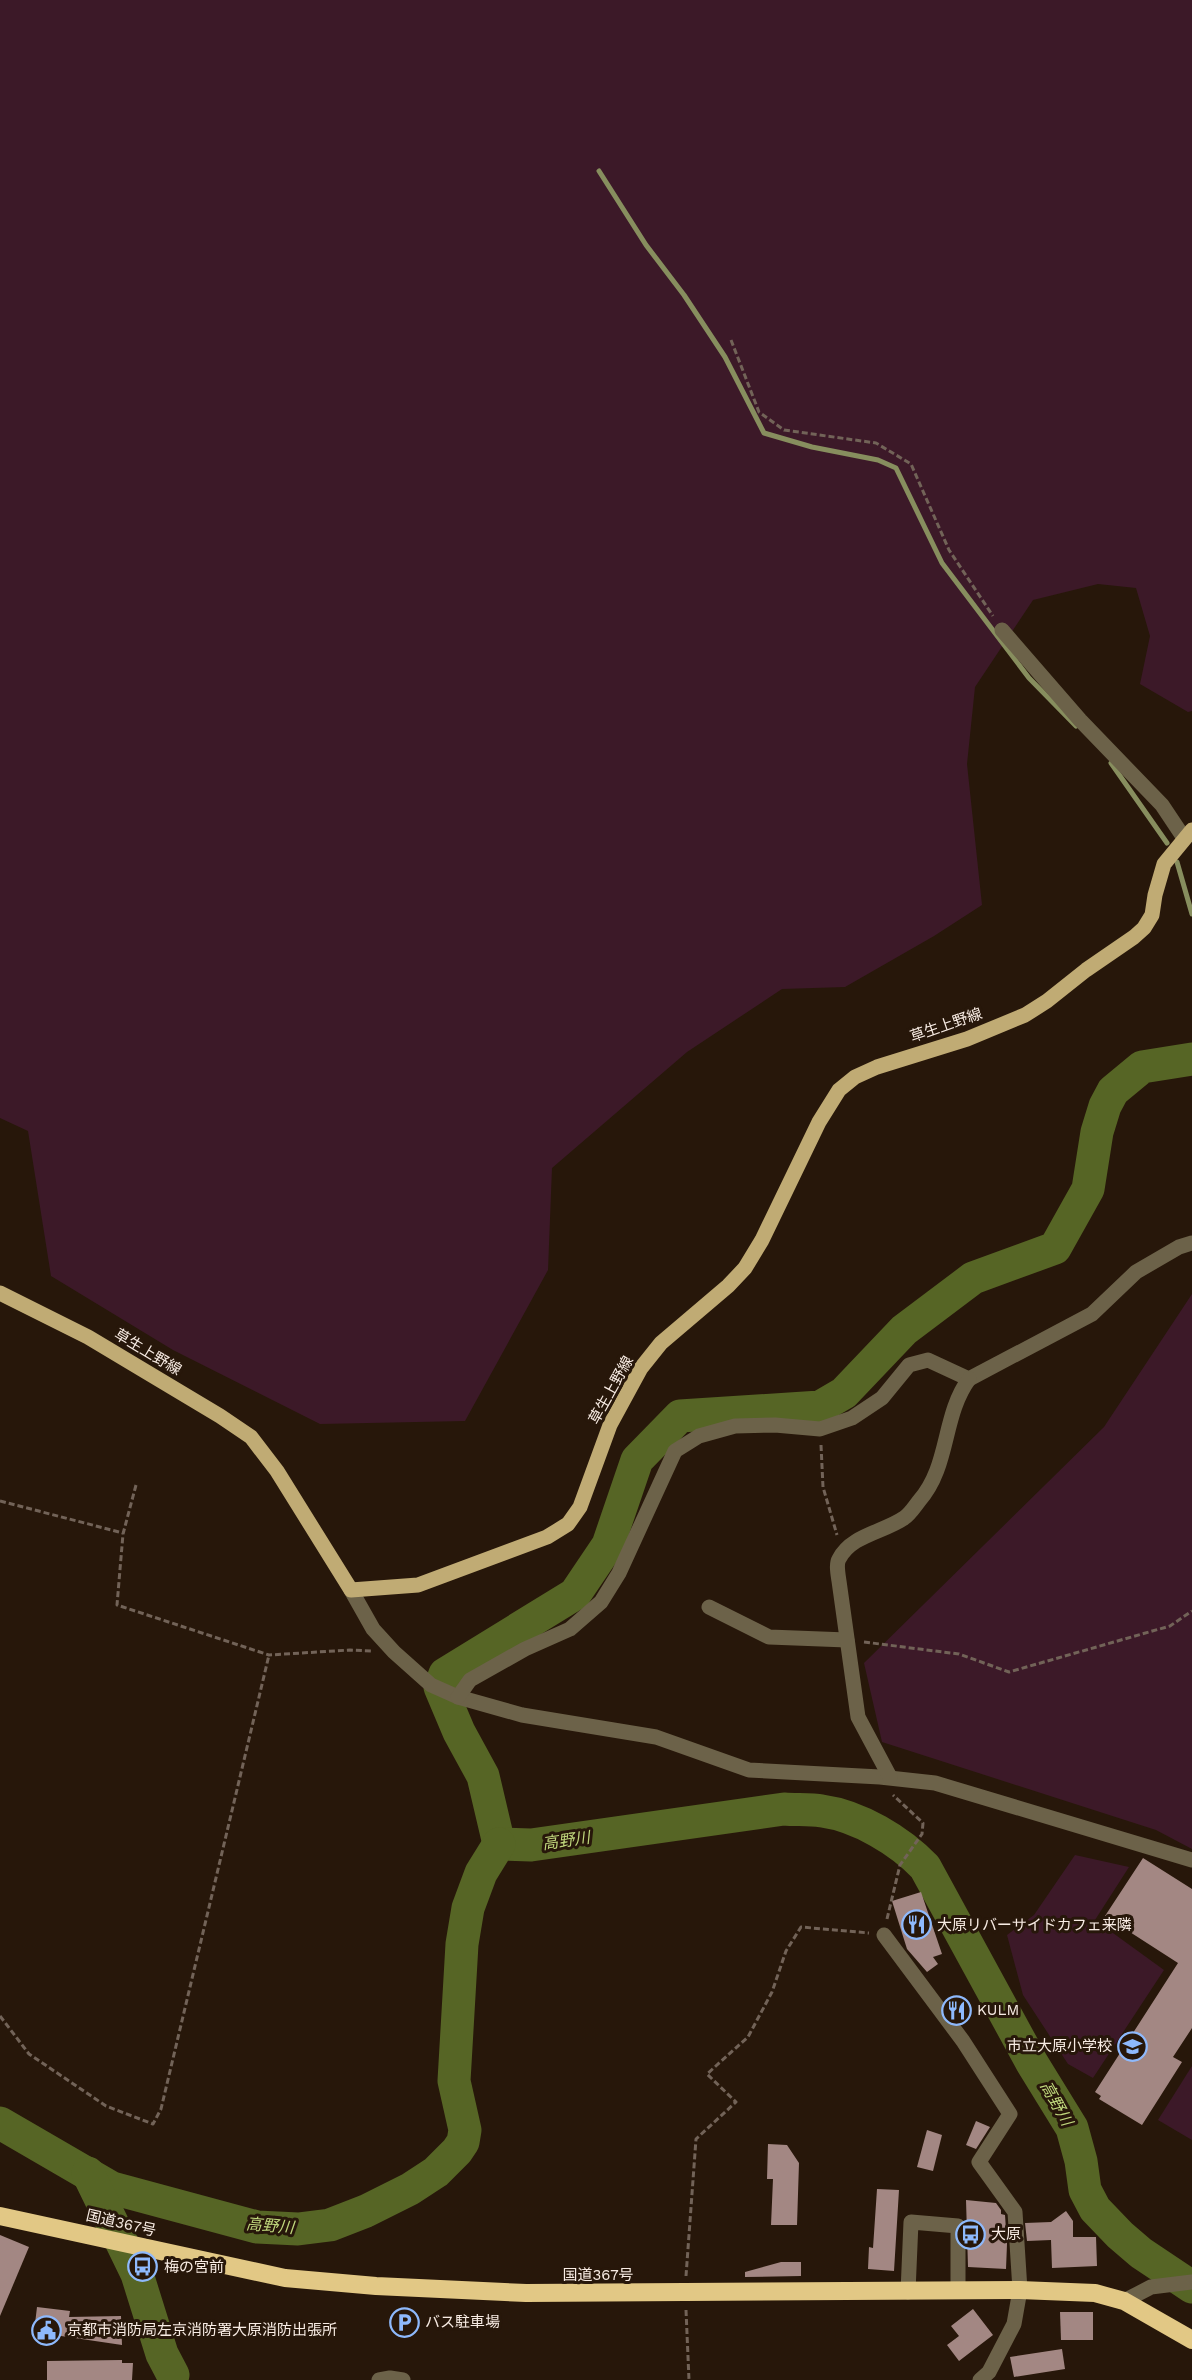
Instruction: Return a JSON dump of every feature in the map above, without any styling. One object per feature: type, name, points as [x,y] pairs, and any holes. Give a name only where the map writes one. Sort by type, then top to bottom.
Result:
[{"type":"highway","name":"国道367号","points":[[0,2216],[285,2278],[376,2286],[526,2293],[1020,2290],[1095,2293],[1124,2301],[1192,2340]]},
{"type":"main road","name":"草生上野線","points":[[0,1293],[88,1338],[220,1416],[251,1437],[277,1471],[351,1590],[418,1586],[547,1537],[568,1524],[580,1507],[609,1425],[641,1368],[661,1343],[728,1286],[745,1268],[762,1240],[819,1122],[839,1090],[855,1077],[877,1067],[967,1039],[1025,1015],[1134,938],[1152,915],[1164,864],[1188,834]]},
{"type":"street","points":[[1002,630],[1080,720],[1188,834]]},
{"type":"street","points":[[890,1777],[858,1718],[838,1581],[838,1561],[848,1546],[905,1517],[927,1492],[939,1466],[949,1420],[959,1393],[969,1379],[1092,1314],[1136,1272],[1179,1247],[1192,1243]]},
{"type":"street","points":[[458,1697],[470,1680],[525,1649],[570,1629],[601,1602],[619,1573],[675,1451],[699,1436],[735,1426],[775,1425],[820,1429],[852,1418],[882,1398],[909,1365],[928,1360],[969,1379]]},
{"type":"street","points":[[351,1590],[373,1629],[394,1652],[431,1685],[458,1697],[522,1715],[656,1737],[749,1770],[890,1777],[935,1783],[1192,1860]]},
{"type":"street","points":[[709,1607],[769,1637],[847,1640]]},
{"type":"street","points":[[884,1935],[963,2041],[1010,2114],[979,2162],[1016,2212],[1020,2290],[1014,2325],[989,2372],[980,2380]]},
{"type":"street","points":[[908,2292],[911,2222],[958,2226],[958,2291]]},
{"type":"street","points":[[1124,2301],[1151,2287],[1192,2282]]},
{"type":"street","points":[[379,2380],[390,2378],[403,2380]]},
{"type":"path","points":[[731,340],[759,412],[784,430],[876,443],[911,464],[949,550],[1002,630]]},
{"type":"path","points":[[820,1429],[823,1487],[842,1554]]},
{"type":"path","points":[[135,1485],[123,1534],[117,1605],[269,1655],[350,1650],[394,1652]]},
{"type":"path","points":[[0,1501],[123,1534]]},
{"type":"path","points":[[847,1640],[959,1654],[1009,1672],[1170,1626],[1192,1611]]},
{"type":"path","points":[[0,2016],[29,2054],[106,2106],[153,2124],[161,2109],[269,1655]]},
{"type":"path","points":[[689,2380],[685,2292],[696,2139],[736,2102],[707,2074],[748,2037],[772,1992],[786,1952],[801,1927],[884,1935],[900,1864],[922,1834],[923,1823],[893,1797],[890,1777]]},
{"type":"shaded area","points":[[0,0],[1192,0],[1192,711],[1188,712],[1140,684],[1150,636],[1136,588],[1098,584],[1033,600],[975,687],[967,764],[982,905],[934,936],[845,987],[782,989],[687,1052],[552,1168],[548,1270],[465,1421],[320,1424],[173,1350],[51,1276],[28,1131],[0,1118]]},
{"type":"shaded area","points":[[1192,1294],[1192,1849],[1156,1830],[882,1742],[864,1663],[1104,1427]]},
{"type":"shaded area","points":[[1075,1855],[1129,1867],[1095,1920],[1164,1970],[1093,2078],[1068,2064],[1023,1995],[1007,1935],[1034,1915]]},
{"type":"shaded area","points":[[1192,2066],[1192,2140],[1158,2120]]},
{"type":"building","points":[[1143,1858],[1192,1889],[1192,2028],[1173,2057],[1182,2062],[1142,2125],[1099,2099],[1101,2096],[1095,2092],[1178,1963],[1105,1916]]},
{"type":"building","name":"大原リバーサイドカフェ来隣","points":[[921,1892],[942,1954],[933,1957],[938,1964],[927,1972],[907,1949],[892,1901]]},
{"type":"building","points":[[976,2121],[990,2127],[976,2149],[966,2145]]},
{"type":"building","points":[[927,2130],[942,2135],[933,2171],[917,2167]]},
{"type":"building","points":[[768,2144],[787,2145],[799,2163],[797,2225],[771,2225],[773,2179],[767,2179]]},
{"type":"building","points":[[877,2189],[899,2190],[894,2271],[868,2269],[869,2247],[873,2248]]},
{"type":"building","points":[[966,2200],[996,2203],[1001,2214],[1005,2215],[1006,2269],[968,2267]]},
{"type":"building","points":[[1066,2211],[1073,2221],[1073,2237],[1096,2237],[1097,2266],[1052,2268],[1051,2240],[1027,2241],[1025,2223],[1051,2222]]},
{"type":"building","points":[[0,2235],[29,2247],[0,2316]]},
{"type":"building","points":[[781,2262],[801,2262],[801,2276],[745,2277],[745,2272]]},
{"type":"building","points":[[37,2307],[70,2311],[69,2317],[121,2316],[122,2345],[34,2332]]},
{"type":"building","points":[[973,2309],[993,2335],[959,2361],[947,2345],[959,2336],[951,2326]]},
{"type":"building","points":[[1060,2312],[1093,2312],[1093,2340],[1061,2340]]},
{"type":"building","points":[[1062,2349],[1065,2369],[1014,2377],[1010,2357]]},
{"type":"building","points":[[122,2360],[122,2363],[133,2363],[132,2380],[47,2380],[47,2361]]},
{"type":"waterway","points":[[599,171],[646,245],[684,295],[725,357],[764,433],[812,447],[878,460],[896,468],[942,563],[1029,678],[1076,726]]},
{"type":"waterway","points":[[1111,763],[1167,843]]},
{"type":"waterway","points":[[1177,862],[1192,914]]},
{"type":"waterway","points":[[499,1844],[483,1776],[459,1732],[440,1687],[445,1674],[575,1594],[608,1545],[637,1460],[680,1416],[820,1407],[844,1393],[904,1330],[973,1278],[1055,1248],[1088,1189],[1097,1132],[1105,1106],[1113,1091],[1142,1067],[1192,1059]]},
{"type":"waterway","name":"高野川","points":[[499,1844],[531,1845],[784,1809],[817,1810],[836,1814],[864,1824],[891,1839],[925,1867],[1032,2063],[1072,2128],[1081,2161],[1085,2190],[1095,2209],[1141,2253],[1192,2287]]},
{"type":"waterway","name":"高野川","points":[[0,2123],[112,2188],[257,2227],[298,2229],[330,2225],[366,2211],[410,2189],[436,2172],[463,2142],[465,2130],[454,2081],[462,1944],[468,1908],[481,1873],[499,1844]]},
{"type":"waterway","points":[[88,2173],[137,2274],[162,2354],[173,2375]]},
{"type":"place","name":"大原リバーサイドカフェ来隣","points":[[916,1925]]},
{"type":"place","name":"KULM","points":[[956,2010]]},
{"type":"place","name":"市立大原小学校","points":[[1133,2046]]},
{"type":"place","name":"大原","points":[[970,2234]]},
{"type":"place","name":"梅の宮前","points":[[143,2267]]},
{"type":"place","name":"バス駐車場","points":[[404,2322]]},
{"type":"place","name":"京都市消防局左京消防署大原消防出張所","points":[[46,2330]]}]
